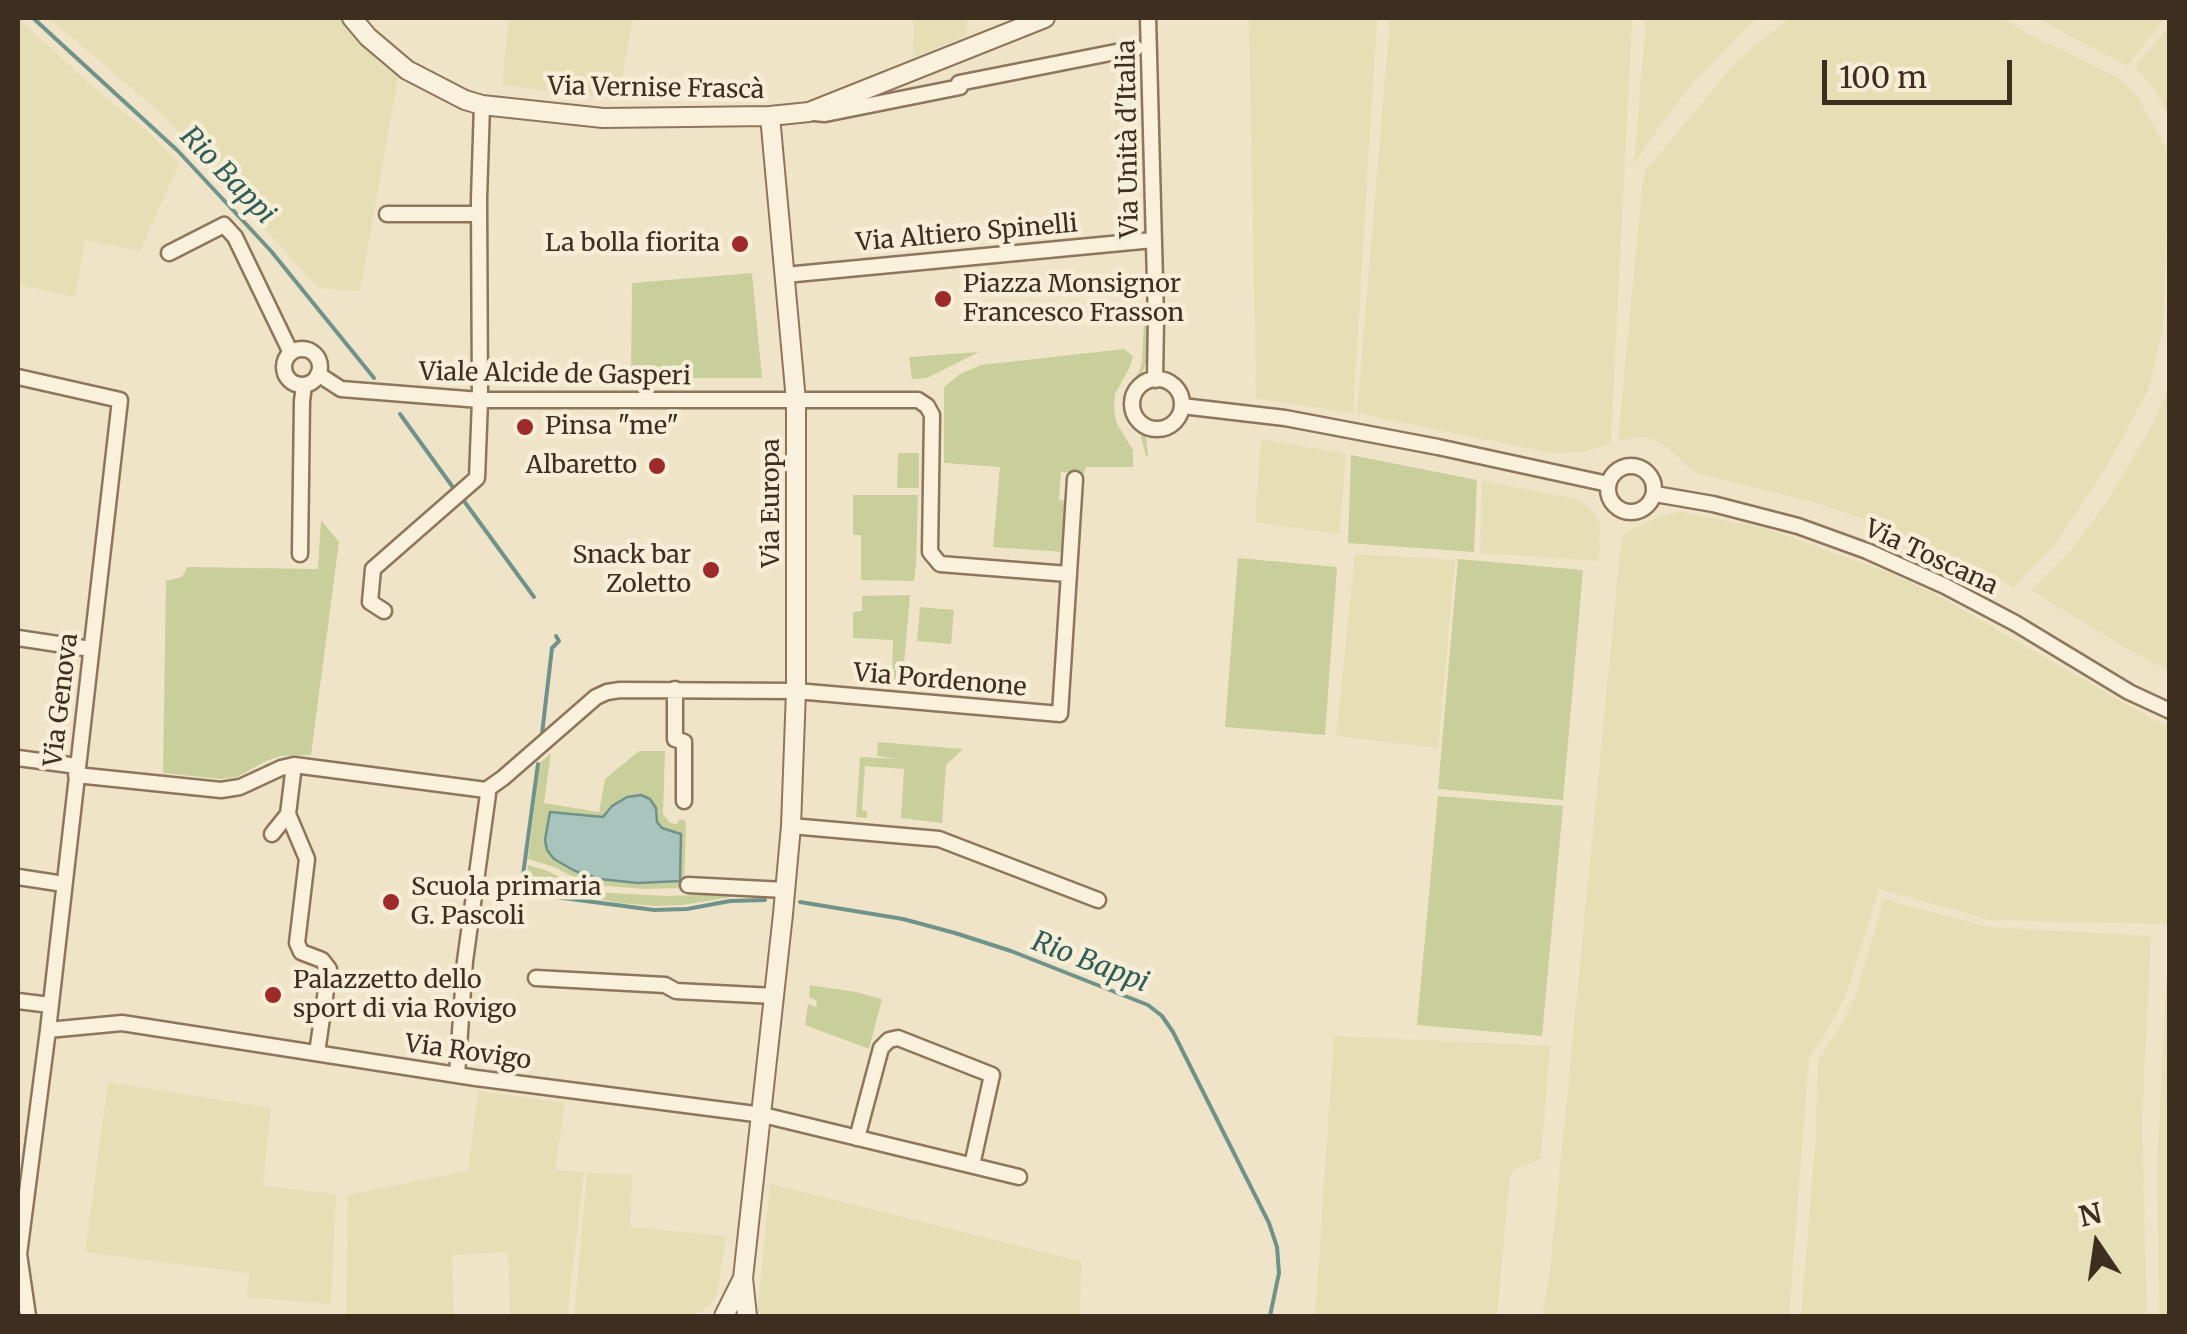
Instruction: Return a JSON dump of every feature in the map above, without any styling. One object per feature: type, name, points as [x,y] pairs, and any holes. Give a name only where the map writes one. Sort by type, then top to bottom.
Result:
[{"type":"street","name":"Via Vernise Frascà","points":[[352,18],[406,70],[466,100],[603,118],[826,114],[1136,48]]},
{"type":"street","name":"Via Vernise Frascà","points":[[809,112],[1044,18]]},
{"type":"street","name":"Via Unità d'Italia","points":[[1148,18],[1155,380]]},
{"type":"street","points":[[384,612],[370,602],[372,569],[477,478],[482,105]]},
{"type":"street","name":"Via Europa","points":[[746,1316],[743,1278],[791,826],[796,691],[796,401],[770,116]]},
{"type":"street","points":[[387,214],[479,214]]},
{"type":"street","name":"Viale Alcide de Gasperi","points":[[169,253],[224,225],[236,237],[291,353]]},
{"type":"street","name":"Via Altiero Spinelli","points":[[785,275],[1153,240]]},
{"type":"street","name":"Viale Alcide de Gasperi","points":[[300,554],[304,385],[295,384],[284,369],[285,360],[300,349],[316,356],[320,364],[318,374],[341,389],[480,400],[796,401]]},
{"type":"street","points":[[304,385],[318,374]]},
{"type":"street","name":"Via Genova","points":[[18,377],[120,400],[48,1030],[18,1254],[28,1316]]},
{"type":"street","points":[[1155,380],[1169,382],[1179,392],[1182,406],[1178,418],[1157,429],[1141,424],[1132,401],[1140,386],[1155,380]]},
{"type":"street","points":[[796,401],[918,400],[932,415],[930,552],[940,564],[1068,574]]},
{"type":"street","name":"Via Toscana","points":[[1182,406],[1286,418],[1608,484]]},
{"type":"street","name":"Via Toscana","points":[[1633,466],[1648,472],[1655,494],[1646,508],[1630,513],[1611,501],[1608,484],[1618,470],[1633,466]]},
{"type":"street","name":"Via Pordenone","points":[[796,691],[1060,714],[1075,480]]},
{"type":"street","name":"Via Toscana","points":[[1655,494],[1798,526],[1867,551],[1946,586],[2129,692],[2170,711]]},
{"type":"street","points":[[18,638],[91,648]]},
{"type":"street","points":[[675,690],[675,739],[684,742],[684,801]]},
{"type":"street","points":[[18,758],[76,771],[221,790],[240,787],[294,766],[486,790],[596,696],[607,692],[796,691]]},
{"type":"street","points":[[294,766],[288,814],[307,858],[298,943],[301,952],[322,960],[329,969],[317,1054]]},
{"type":"street","points":[[457,1075],[465,961],[486,790]]},
{"type":"street","points":[[272,834],[288,814]]},
{"type":"street","points":[[791,826],[939,838],[1098,900]]},
{"type":"street","points":[[18,877],[64,884]]},
{"type":"street","points":[[688,884],[784,898]]},
{"type":"street","points":[[536,978],[775,996]]},
{"type":"street","points":[[18,1001],[50,1006]]},
{"type":"street","name":"Via Rovigo","points":[[48,1030],[122,1023],[457,1075],[763,1115],[1019,1177]]},
{"type":"street","points":[[857,1138],[881,1048],[898,1038],[992,1075],[972,1166]]},
{"type":"street","name":"Via Europa","points":[[724,1316],[743,1278]]},
{"type":"shaded area","points":[[18,18],[179,164],[140,251],[85,240],[75,297],[18,285]]},
{"type":"shaded area","points":[[49,18],[340,18],[378,62],[398,77],[360,291],[318,288],[165,117]]},
{"type":"shaded area","points":[[509,18],[633,18],[618,100],[502,85]]},
{"type":"shaded area","points":[[914,18],[967,18],[967,35],[913,58]]},
{"type":"shaded area","points":[[1249,18],[1377,18],[1353,413],[1256,398]]},
{"type":"shaded area","points":[[1390,18],[1632,18],[1608,445],[1582,452],[1551,453],[1357,413]]},
{"type":"shaded area","points":[[1646,18],[1758,18],[1698,77],[1634,164]]},
{"type":"shaded area","points":[[1789,18],[2001,18],[2121,80],[2138,97],[2169,159],[2163,327],[2148,391],[2104,471],[2055,544],[2014,587],[1864,519],[1810,501],[1695,473],[1663,444],[1647,437],[1618,442],[1645,171],[1736,62]]},
{"type":"shaded area","points":[[2037,18],[2165,18],[2127,66]]},
{"type":"shaded area","points":[[2169,26],[2169,113],[2135,67]]},
{"type":"shaded area","points":[[2169,389],[2170,671],[2031,590],[2072,549],[2109,499]]},
{"type":"shaded area","points":[[1261,439],[1346,454],[1339,534],[1255,522]]},
{"type":"shaded area","points":[[1482,481],[1576,499],[1587,506],[1600,525],[1599,561],[1480,553]]},
{"type":"shaded area","points":[[1681,512],[1767,529],[1891,573],[2169,727],[2169,924],[1990,920],[1879,889],[1846,995],[1809,1059],[1789,1316],[1542,1316],[1550,1271],[1621,543],[1626,532],[1661,516]]},
{"type":"shaded area","points":[[1355,554],[1455,560],[1438,748],[1336,736]]},
{"type":"shaded area","points":[[1884,899],[1987,927],[2151,936],[2142,1123],[2147,1316],[1801,1316],[1818,1061],[1856,994]]},
{"type":"shaded area","points":[[2167,972],[2170,1316],[2159,1316],[2157,1161]]},
{"type":"shaded area","points":[[1334,1036],[1550,1046],[1541,1158],[1514,1170],[1510,1177],[1497,1316],[1315,1316]]},
{"type":"shaded area","points":[[108,1082],[271,1108],[263,1186],[336,1194],[331,1304],[246,1297],[250,1273],[85,1252]]},
{"type":"shaded area","points":[[478,1091],[565,1103],[555,1170],[584,1172],[567,1316],[510,1316],[508,1252],[452,1255],[454,1316],[346,1316],[348,1195],[468,1171]]},
{"type":"shaded area","points":[[587,1173],[632,1175],[630,1227],[726,1236],[718,1290],[712,1303],[688,1316],[574,1316]]},
{"type":"shaded area","points":[[770,1184],[1082,1262],[1079,1316],[757,1316]]},
{"type":"green space","points":[[752,273],[762,378],[631,378],[632,283]]},
{"type":"green space","points":[[1144,323],[1148,323],[1146,362],[1128,403],[1132,418],[1146,437],[1148,456],[1125,403],[1127,391],[1140,370]]},
{"type":"green space","points":[[1124,349],[1133,356],[1115,394],[1114,408],[1116,422],[1133,450],[1133,467],[1086,467],[1084,474],[1061,472],[1059,500],[1066,501],[1063,552],[993,547],[1000,467],[944,463],[944,387],[981,365]]},
{"type":"green space","points":[[979,352],[927,378],[912,379],[909,357]]},
{"type":"green space","points":[[898,453],[919,453],[919,488],[897,488]]},
{"type":"green space","points":[[1351,455],[1477,480],[1474,552],[1348,543]]},
{"type":"green space","points":[[853,495],[918,495],[914,581],[861,580],[861,535],[853,535]]},
{"type":"green space","points":[[321,520],[339,542],[311,755],[281,756],[237,777],[221,779],[163,773],[166,581],[182,577],[187,567],[318,569]]},
{"type":"green space","points":[[1238,558],[1337,567],[1325,735],[1225,727]]},
{"type":"green space","points":[[1458,559],[1583,570],[1563,800],[1438,789]]},
{"type":"green space","points":[[910,595],[902,687],[867,684],[868,678],[892,679],[893,640],[853,638],[853,612],[862,611],[862,596]]},
{"type":"green space","points":[[920,607],[954,610],[951,644],[917,641]]},
{"type":"green space","points":[[878,742],[963,749],[946,765],[942,823],[901,818],[904,769],[865,766],[862,810],[867,811],[867,818],[856,817],[860,757],[900,759],[877,756]]},
{"type":"green space","points":[[639,751],[665,751],[663,814],[670,823],[677,824],[683,819],[686,822],[684,888],[595,885],[528,859],[540,763],[551,753],[544,803],[599,812],[605,779]],"holes":[[[656,808],[657,822],[680,881],[638,883],[600,879],[550,812],[603,817]]]},
{"type":"green space","points":[[1438,796],[1563,806],[1542,1036],[1417,1025]]},
{"type":"green space","points":[[528,865],[592,892],[667,896],[755,893],[683,905],[620,903],[545,890],[527,878]]},
{"type":"green space","points":[[810,985],[882,999],[869,1049],[805,1025],[808,1004],[816,1007],[817,1001],[809,997]]},
{"type":"water","points":[[641,795],[656,808],[657,822],[662,828],[681,834],[680,881],[638,883],[600,879],[575,871],[547,850],[550,812],[603,817],[627,797]]},
{"type":"waterway","name":"Rio Bappi","points":[[33,18],[178,151],[271,251],[374,378]]},
{"type":"waterway","points":[[400,414],[452,486]]},
{"type":"waterway","name":"Rio Bappi","points":[[464,501],[534,597]]},
{"type":"waterway","name":"Rio Bappi","points":[[542,734],[552,648],[559,641],[556,636]]},
{"type":"waterway","name":"Rio Bappi","points":[[538,764],[523,875],[525,885],[532,890],[548,896],[654,910],[765,900]]},
{"type":"waterway","name":"Rio Bappi","points":[[800,902],[903,919],[955,933],[1148,1005],[1162,1016],[1269,1223],[1277,1247],[1279,1273],[1270,1316]]},
{"type":"place","name":"La bolla fiorita","points":[[740,244]]},
{"type":"place","name":"Piazza Monsignor Francesco Frasson","points":[[943,299]]},
{"type":"place","name":"Pinsa \"me\"","points":[[525,427]]},
{"type":"place","name":"Albaretto","points":[[657,466]]},
{"type":"place","name":"Snack bar Zoletto","points":[[711,570]]},
{"type":"place","name":"Scuola primaria G. Pascoli","points":[[391,902]]},
{"type":"place","name":"Palazzetto dello sport di via Rovigo","points":[[273,995]]}]
